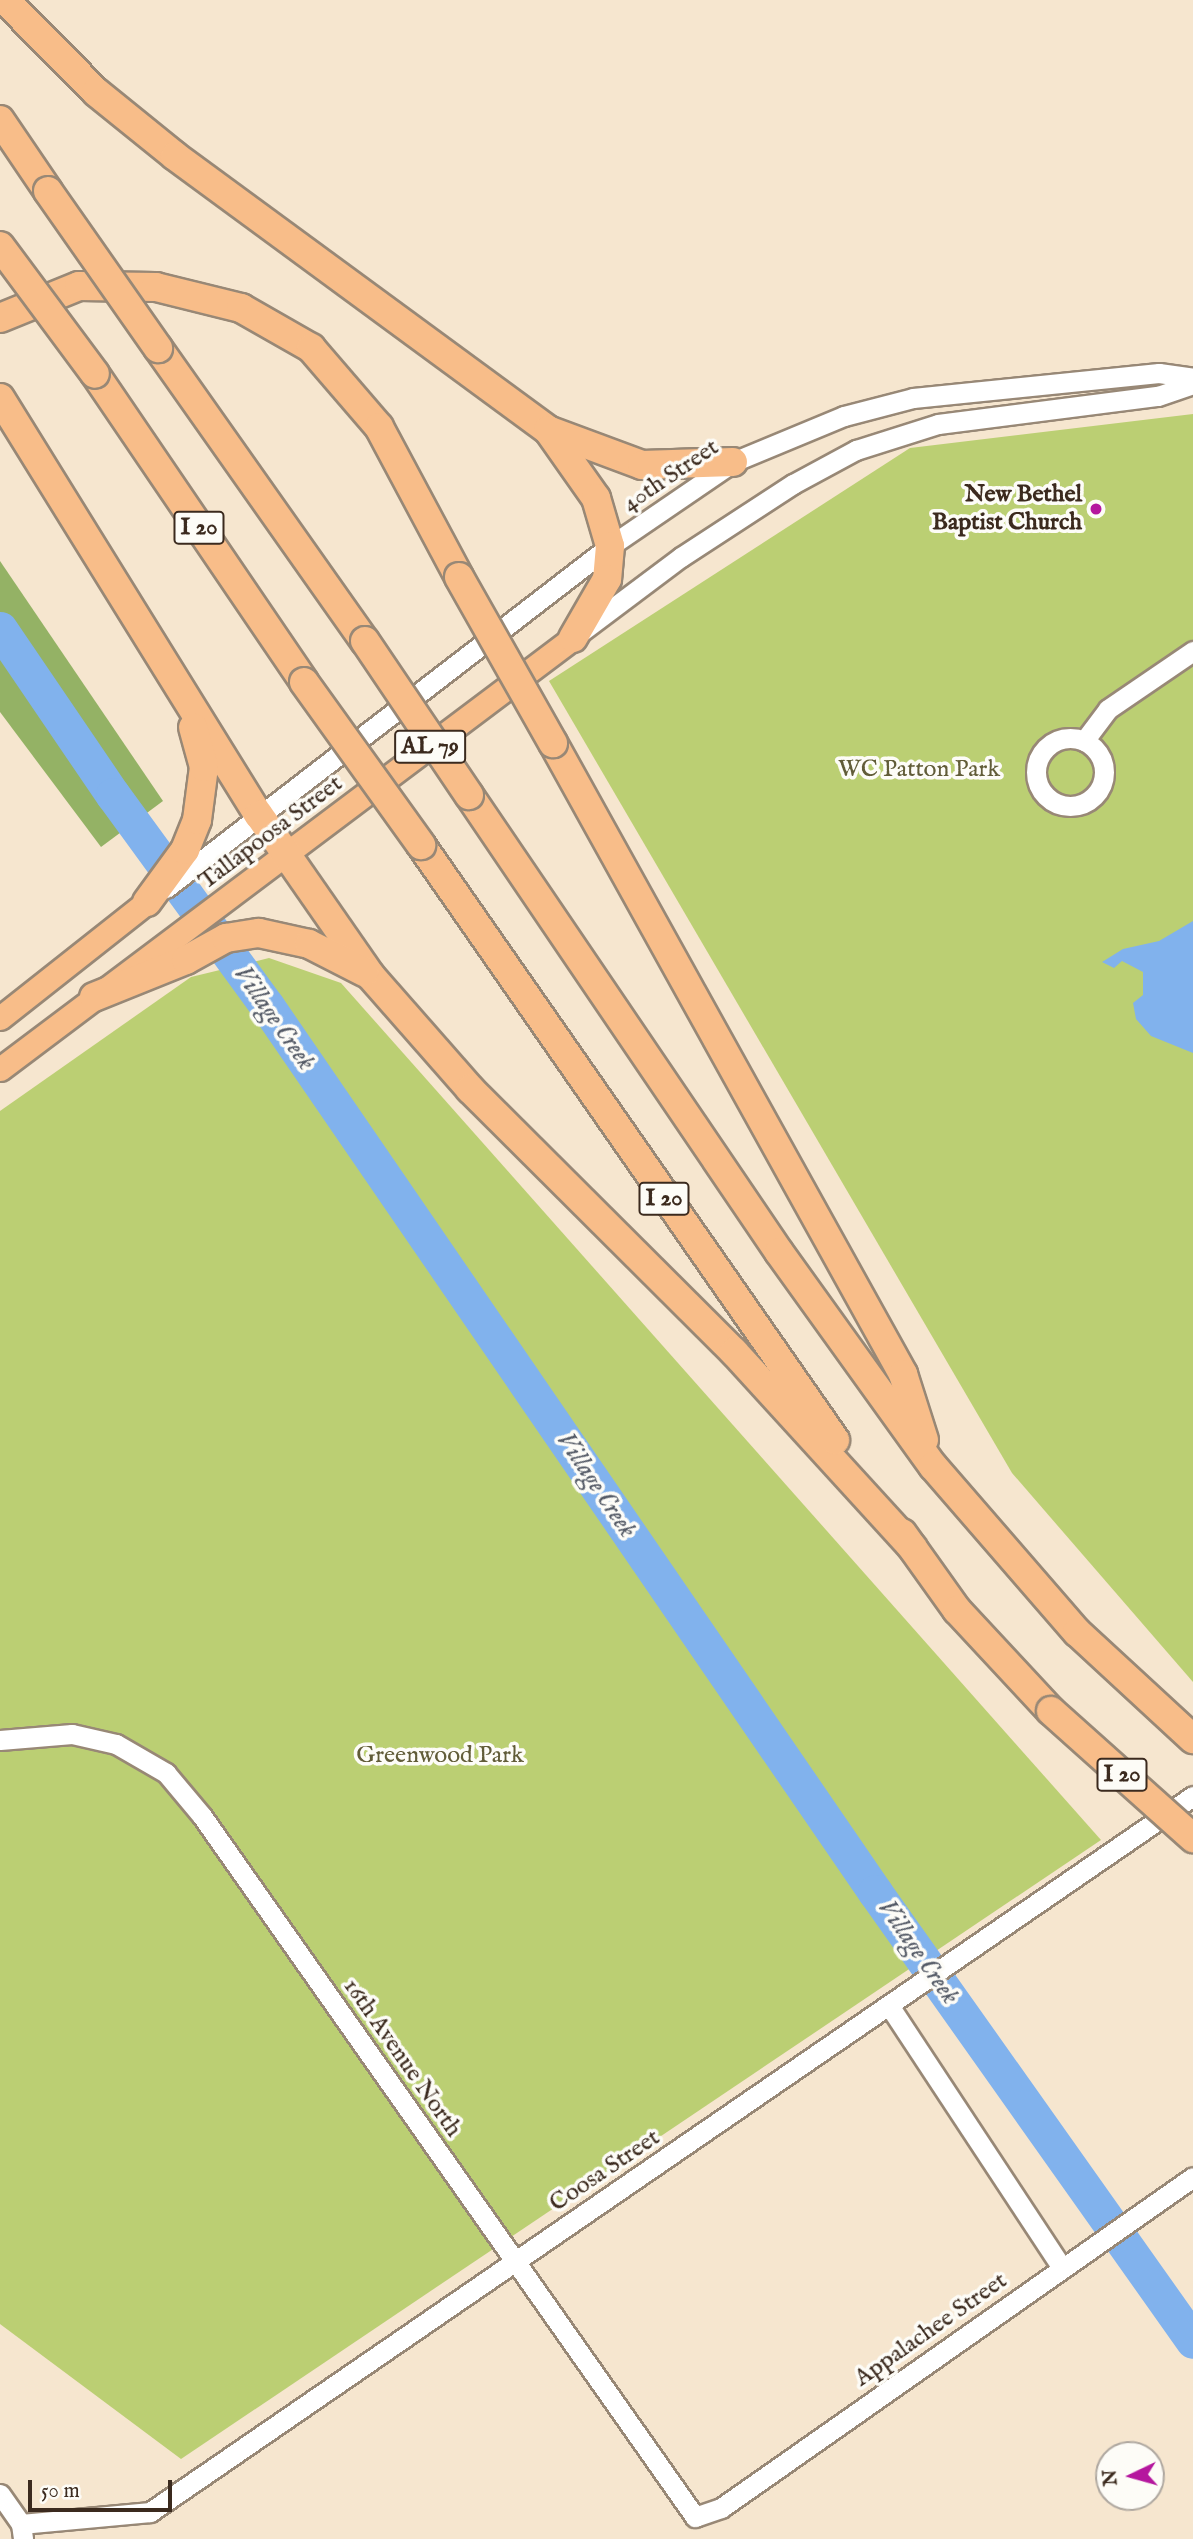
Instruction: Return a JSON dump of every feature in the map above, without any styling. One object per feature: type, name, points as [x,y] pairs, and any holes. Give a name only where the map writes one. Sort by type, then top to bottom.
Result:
[{"type":"highway","points":[[5,0],[96,92],[175,156],[548,430],[642,465],[733,462]]},
{"type":"highway","name":"I 20","points":[[0,120],[365,641],[779,1252],[933,1466],[1077,1632],[1184,1731]]},
{"type":"highway","name":"I 20","points":[[0,246],[94,374],[304,682],[421,845],[726,1289],[957,1610],[1051,1711],[1193,1838]]},
{"type":"highway","points":[[0,318],[79,286],[156,287],[241,308],[311,348],[379,426],[459,577],[903,1374],[933,1466]]},
{"type":"highway","points":[[6,408],[260,815],[370,975],[470,1089],[734,1352],[913,1548]]},
{"type":"highway","points":[[548,430],[596,498],[610,546],[607,579],[573,638]]},
{"type":"highway","points":[[148,902],[191,857],[204,767],[199,739],[154,645]]},
{"type":"highway","points":[[94,997],[180,949],[259,933],[309,944],[370,975]]},
{"type":"main road","name":"Tallapoosa Street","points":[[180,949],[228,898],[573,638]]},
{"type":"main road","points":[[0,1018],[148,902]]},
{"type":"main road","points":[[0,1069],[94,997]]},
{"type":"street","name":"40th Street","points":[[260,815],[610,546],[733,462],[844,416],[913,398],[1159,373],[1193,377]]},
{"type":"street","name":"AL 79","points":[[573,638],[681,557],[793,484],[856,450],[938,424],[1158,396],[1193,384]]},
{"type":"street","points":[[1084,741],[1108,709],[1193,651]]},
{"type":"street","name":"Tallapoosa Street","points":[[191,857],[260,815]]},
{"type":"street","name":"16th Avenue North","points":[[0,1740],[72,1734],[116,1744],[166,1773],[202,1816],[695,2518]]},
{"type":"street","name":"Coosa Street","points":[[22,2531],[150,2512],[1193,1796]]},
{"type":"street","points":[[896,2002],[1069,2263]]},
{"type":"street","name":"Appalachee Street","points":[[695,2518],[721,2508],[1193,2177]]},
{"type":"street","points":[[0,2494],[22,2531]]},
{"type":"green space","name":"WC Patton Park","points":[[1193,414],[1193,1682],[1012,1473],[549,681],[910,448]]},
{"type":"green space","points":[[0,561],[163,801],[101,847],[0,712]]},
{"type":"green space","name":"Greenwood Park","points":[[269,958],[341,983],[1101,1840],[181,2459],[0,2324],[0,1111],[191,977]]},
{"type":"water","points":[[1193,921],[1193,1053],[1151,1036],[1136,1019],[1133,1003],[1143,995],[1143,972],[1122,961],[1114,968],[1102,962],[1123,949],[1159,941]]},
{"type":"waterway","name":"Village Creek","points":[[0,629],[113,795],[267,1006],[875,1892],[1193,2341]]},
{"type":"place","name":"New Bethel Baptist Church","points":[[1096,509]]}]
